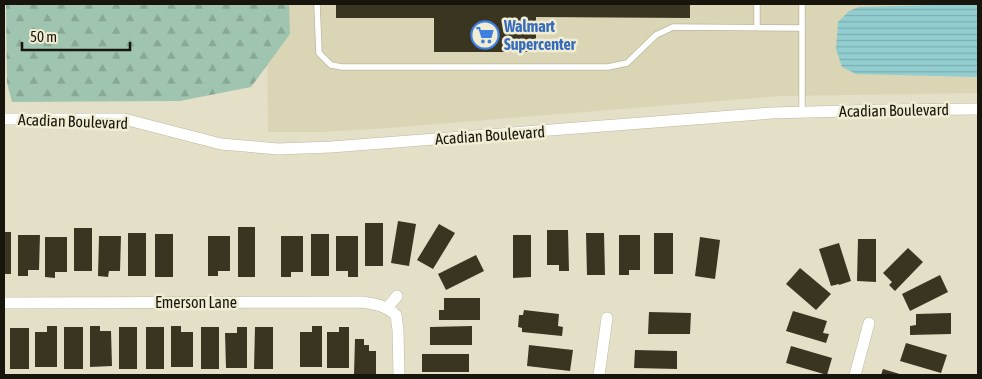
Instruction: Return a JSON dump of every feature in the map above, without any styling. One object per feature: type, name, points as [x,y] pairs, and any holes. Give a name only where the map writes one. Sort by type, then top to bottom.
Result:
[{"type":"street","name":"Acadian Boulevard","points":[[4,118],[124,119],[221,144],[278,149],[331,147],[772,113],[978,109]]},
{"type":"street","points":[[397,296],[388,307],[396,315],[399,375]]},
{"type":"street","name":"Emerson Lane","points":[[4,303],[361,302],[388,307]]},
{"type":"street","points":[[599,375],[608,318]]},
{"type":"street","points":[[855,375],[869,323]]},
{"type":"lane","points":[[317,4],[319,53],[331,65],[342,67],[608,67],[627,63],[656,34],[673,27],[802,28]]},
{"type":"lane","points":[[757,4],[757,27]]},
{"type":"lane","points":[[802,4],[802,112]]},
{"type":"shaded area","points":[[267,4],[978,4],[978,93],[781,96],[389,128],[322,132],[268,132]]},
{"type":"green space","points":[[6,4],[289,4],[290,34],[251,87],[180,101],[12,102],[7,83]]},
{"type":"water","points":[[978,5],[978,77],[856,74],[842,67],[836,49],[838,22],[849,11],[859,7]]},
{"type":"building","name":"Walmart Supercenter","points":[[336,4],[690,4],[690,18],[536,17],[536,52],[434,52],[434,18],[336,18]]},
{"type":"building","points":[[398,221],[416,224],[409,266],[391,263]]},
{"type":"building","points":[[365,223],[383,223],[383,266],[365,266]]},
{"type":"building","points":[[439,224],[455,233],[433,269],[417,260]]},
{"type":"building","points":[[238,227],[255,227],[255,277],[238,277]]},
{"type":"building","points":[[74,228],[92,228],[92,271],[74,271]]},
{"type":"building","points":[[547,230],[568,230],[569,271],[559,271],[559,265],[547,265]]},
{"type":"building","points":[[4,232],[11,232],[11,274],[4,274]]},
{"type":"building","points":[[128,233],[146,233],[146,276],[128,276]]},
{"type":"building","points":[[586,233],[604,233],[605,275],[587,275]]},
{"type":"building","points":[[654,233],[673,233],[673,274],[654,274]]},
{"type":"building","points":[[155,234],[173,234],[173,277],[155,277]]},
{"type":"building","points":[[311,234],[329,234],[329,276],[311,276]]},
{"type":"building","points":[[18,235],[40,235],[39,270],[28,270],[28,276],[18,276]]},
{"type":"building","points":[[513,235],[531,235],[531,277],[513,278]]},
{"type":"building","points":[[619,235],[640,235],[640,270],[629,270],[629,275],[619,275]]},
{"type":"building","points":[[99,236],[121,236],[120,271],[109,271],[108,277],[98,276]]},
{"type":"building","points":[[208,236],[230,236],[230,271],[218,271],[218,276],[208,276]]},
{"type":"building","points":[[281,236],[303,236],[303,272],[291,272],[291,277],[281,277]]},
{"type":"building","points":[[336,236],[358,236],[358,277],[348,277],[348,271],[336,271]]},
{"type":"building","points":[[45,237],[67,237],[67,272],[55,272],[55,278],[45,277]]},
{"type":"building","points":[[700,237],[720,240],[715,279],[695,276]]},
{"type":"building","points":[[858,239],[876,239],[876,282],[857,281]]},
{"type":"building","points":[[839,243],[851,281],[831,286],[819,249]]},
{"type":"building","points":[[908,248],[923,262],[895,291],[889,285],[892,282],[883,273]]},
{"type":"building","points":[[476,255],[484,271],[446,290],[438,274]]},
{"type":"building","points":[[800,268],[831,294],[816,310],[786,284]]},
{"type":"building","points":[[940,275],[948,292],[910,311],[902,294]]},
{"type":"building","points":[[444,298],[480,298],[480,320],[439,320],[439,310],[444,310]]},
{"type":"building","points":[[524,310],[559,314],[558,326],[563,327],[562,336],[522,332],[522,328],[518,327],[519,315],[523,315]]},
{"type":"building","points":[[793,311],[827,321],[823,333],[829,334],[826,343],[786,331]]},
{"type":"building","points":[[649,312],[691,313],[690,334],[648,334]]},
{"type":"building","points":[[951,313],[951,334],[910,335],[910,326],[916,325],[916,314]]},
{"type":"building","points":[[47,326],[57,326],[57,367],[35,367],[35,332],[47,332]]},
{"type":"building","points":[[90,326],[100,326],[100,331],[111,331],[112,366],[90,367]]},
{"type":"building","points":[[171,326],[181,326],[181,332],[193,332],[193,367],[171,367]]},
{"type":"building","points":[[312,326],[322,326],[322,367],[300,367],[300,332],[312,332]]},
{"type":"building","points":[[472,326],[472,345],[430,345],[430,327]]},
{"type":"building","points":[[64,327],[83,327],[83,369],[64,369]]},
{"type":"building","points":[[119,327],[137,327],[137,369],[119,369]]},
{"type":"building","points":[[146,327],[164,327],[164,369],[146,369]]},
{"type":"building","points":[[201,327],[219,327],[219,369],[201,369]]},
{"type":"building","points":[[237,327],[247,327],[247,368],[226,368],[225,333],[237,333]]},
{"type":"building","points":[[255,327],[273,327],[273,369],[254,369]]},
{"type":"building","points":[[339,327],[349,327],[349,368],[327,368],[327,332],[339,332]]},
{"type":"building","points":[[10,328],[29,328],[29,369],[10,369]]},
{"type":"building","points":[[355,339],[364,339],[364,345],[369,345],[369,351],[376,351],[376,375],[354,375]]},
{"type":"building","points":[[906,343],[947,355],[941,373],[900,361]]},
{"type":"building","points":[[529,345],[573,350],[570,371],[527,366]]},
{"type":"building","points":[[791,346],[832,358],[827,375],[786,363]]},
{"type":"building","points":[[635,350],[677,351],[677,369],[634,368]]},
{"type":"building","points":[[422,354],[469,354],[469,372],[422,372]]},
{"type":"building","points":[[883,369],[903,375],[881,375]]},
{"type":"place","name":"Walmart Supercenter","points":[[485,35]]}]
